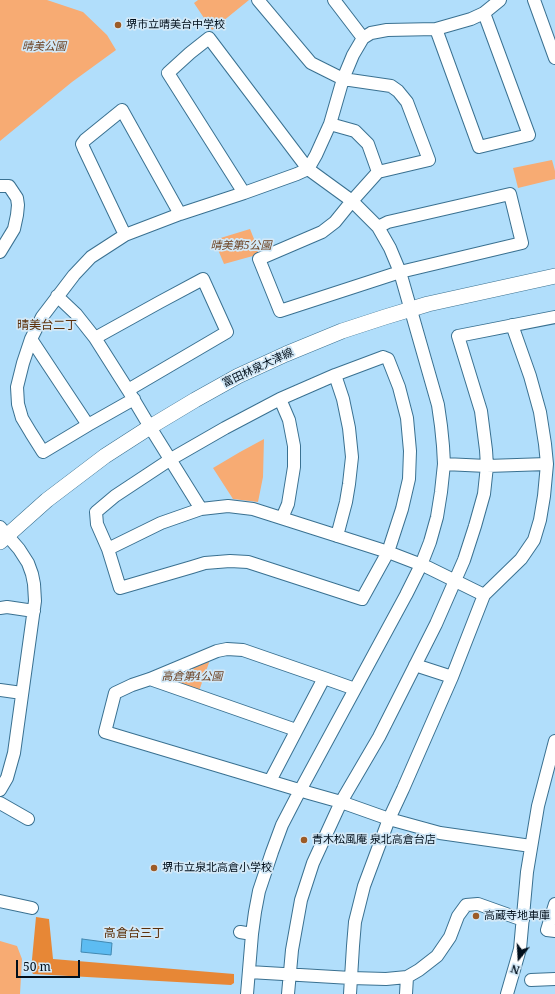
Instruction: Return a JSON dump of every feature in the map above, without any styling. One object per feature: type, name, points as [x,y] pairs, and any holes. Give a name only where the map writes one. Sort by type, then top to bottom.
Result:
[{"type":"main road","name":"富田林泉大津線","points":[[3,534],[105,456],[150,427],[238,376],[286,354],[384,316],[428,304],[555,276]]},
{"type":"street","points":[[258,0],[311,63],[343,78],[391,86],[398,91],[407,102],[429,160],[378,172],[335,222],[322,232],[258,259],[280,311],[400,272],[522,243],[510,194],[388,222],[378,227]]},
{"type":"street","points":[[334,0],[363,38]]},
{"type":"street","points":[[95,338],[203,279],[227,332],[43,452],[22,418],[18,404],[17,387],[31,339],[42,317],[74,275],[91,257],[125,234],[180,214],[244,194],[308,169],[330,124],[343,78],[353,55],[363,38],[371,33],[387,30],[436,29],[471,19],[484,13],[500,0]]},
{"type":"street","points":[[534,0],[555,58]]},
{"type":"street","points":[[436,29],[479,147],[530,135],[484,13]]},
{"type":"street","points":[[244,194],[168,73],[209,38],[308,169],[352,201],[378,227],[390,248],[400,272],[438,405],[444,464],[437,517],[430,542],[421,565],[282,825],[265,872],[246,933],[249,972],[247,994]]},
{"type":"street","points":[[125,234],[82,144],[122,110],[180,214]]},
{"type":"street","points":[[330,124],[355,131],[368,144],[378,172]]},
{"type":"street","points":[[0,186],[9,186],[17,198],[18,215],[14,229],[0,252]]},
{"type":"street","points":[[58,296],[76,314],[95,338],[201,509]]},
{"type":"street","points":[[288,994],[292,950],[301,900],[313,863],[341,802],[379,736],[436,624],[464,560],[484,494],[487,466],[481,411],[458,336],[555,317]]},
{"type":"street","points":[[350,994],[355,922],[364,886],[389,819],[452,677],[484,595],[520,559],[534,540],[540,520],[544,496],[546,464],[545,444],[540,412],[530,376],[512,325]]},
{"type":"street","points":[[31,339],[88,424]]},
{"type":"street","points":[[383,357],[388,359],[399,387],[407,418],[410,451],[409,479],[402,509],[388,552],[362,599],[248,562],[230,561],[192,567],[120,588],[108,550],[97,524],[96,512],[115,496],[171,459],[280,399],[335,375],[383,357]]},
{"type":"street","points":[[335,375],[343,399],[349,428],[352,457],[346,502],[337,536]]},
{"type":"street","points":[[280,399],[289,420],[294,446],[294,467],[288,504],[282,518]]},
{"type":"street","points":[[444,464],[487,466],[546,464]]},
{"type":"street","points":[[108,550],[161,522],[201,509],[228,506],[240,507],[253,509],[388,552],[421,565],[484,595]]},
{"type":"street","points":[[0,790],[7,778],[14,753],[35,600],[34,584],[28,563],[19,549],[3,534]]},
{"type":"street","points":[[0,608],[34,611]]},
{"type":"street","points":[[355,690],[243,650],[227,649],[217,651],[115,693],[105,732],[213,770],[270,782],[341,802],[389,819],[440,833],[531,846]]},
{"type":"street","points":[[415,665],[452,677]]},
{"type":"street","points":[[270,782],[324,678]]},
{"type":"street","points":[[150,679],[296,730]]},
{"type":"street","points":[[0,690],[22,694]]},
{"type":"street","points":[[507,994],[520,949],[527,872],[538,806],[555,741]]},
{"type":"street","points":[[0,803],[28,819]]},
{"type":"street","points":[[0,901],[32,908]]},
{"type":"street","points":[[249,972],[351,978],[386,979],[407,977],[437,956],[450,937],[458,916],[466,905],[478,904],[523,920]]},
{"type":"street","points":[[555,904],[547,930],[555,931]]},
{"type":"street","points":[[406,994],[407,977]]},
{"type":"street","points":[[531,980],[555,979]]},
{"type":"green space","name":"晴美公園","points":[[0,0],[47,0],[83,12],[107,35],[116,50],[72,82],[0,141]]},
{"type":"green space","points":[[198,0],[249,0],[212,30],[194,3]]},
{"type":"green space","points":[[552,160],[555,171],[555,179],[518,188],[513,168]]},
{"type":"green space","name":"晴美第5公園","points":[[250,229],[260,254],[224,264],[214,240]]},
{"type":"green space","points":[[264,439],[263,477],[258,502],[233,499],[213,468]]},
{"type":"green space","name":"高倉第4公園","points":[[211,657],[199,691],[165,680],[164,676]]},
{"type":"green space","points":[[0,941],[17,946],[22,959],[20,994],[0,994]]},
{"type":"shaded area","points":[[36,917],[49,919],[53,959],[234,974],[234,983],[231,985],[33,974],[31,970]]},
{"type":"water","points":[[82,939],[112,943],[111,955],[81,952]]},
{"type":"place","name":"堺市立晴美台中学校","points":[[118,25]]},
{"type":"place","name":"青木松風庵 泉北高倉台店","points":[[304,840]]},
{"type":"place","name":"堺市立泉北高倉小学校","points":[[154,868]]},
{"type":"place","name":"高蔵寺地車庫","points":[[476,916]]},
{"type":"district","name":"晴美台二丁","points":[[47,326]]},
{"type":"district","name":"高倉台三丁","points":[[134,934]]}]
